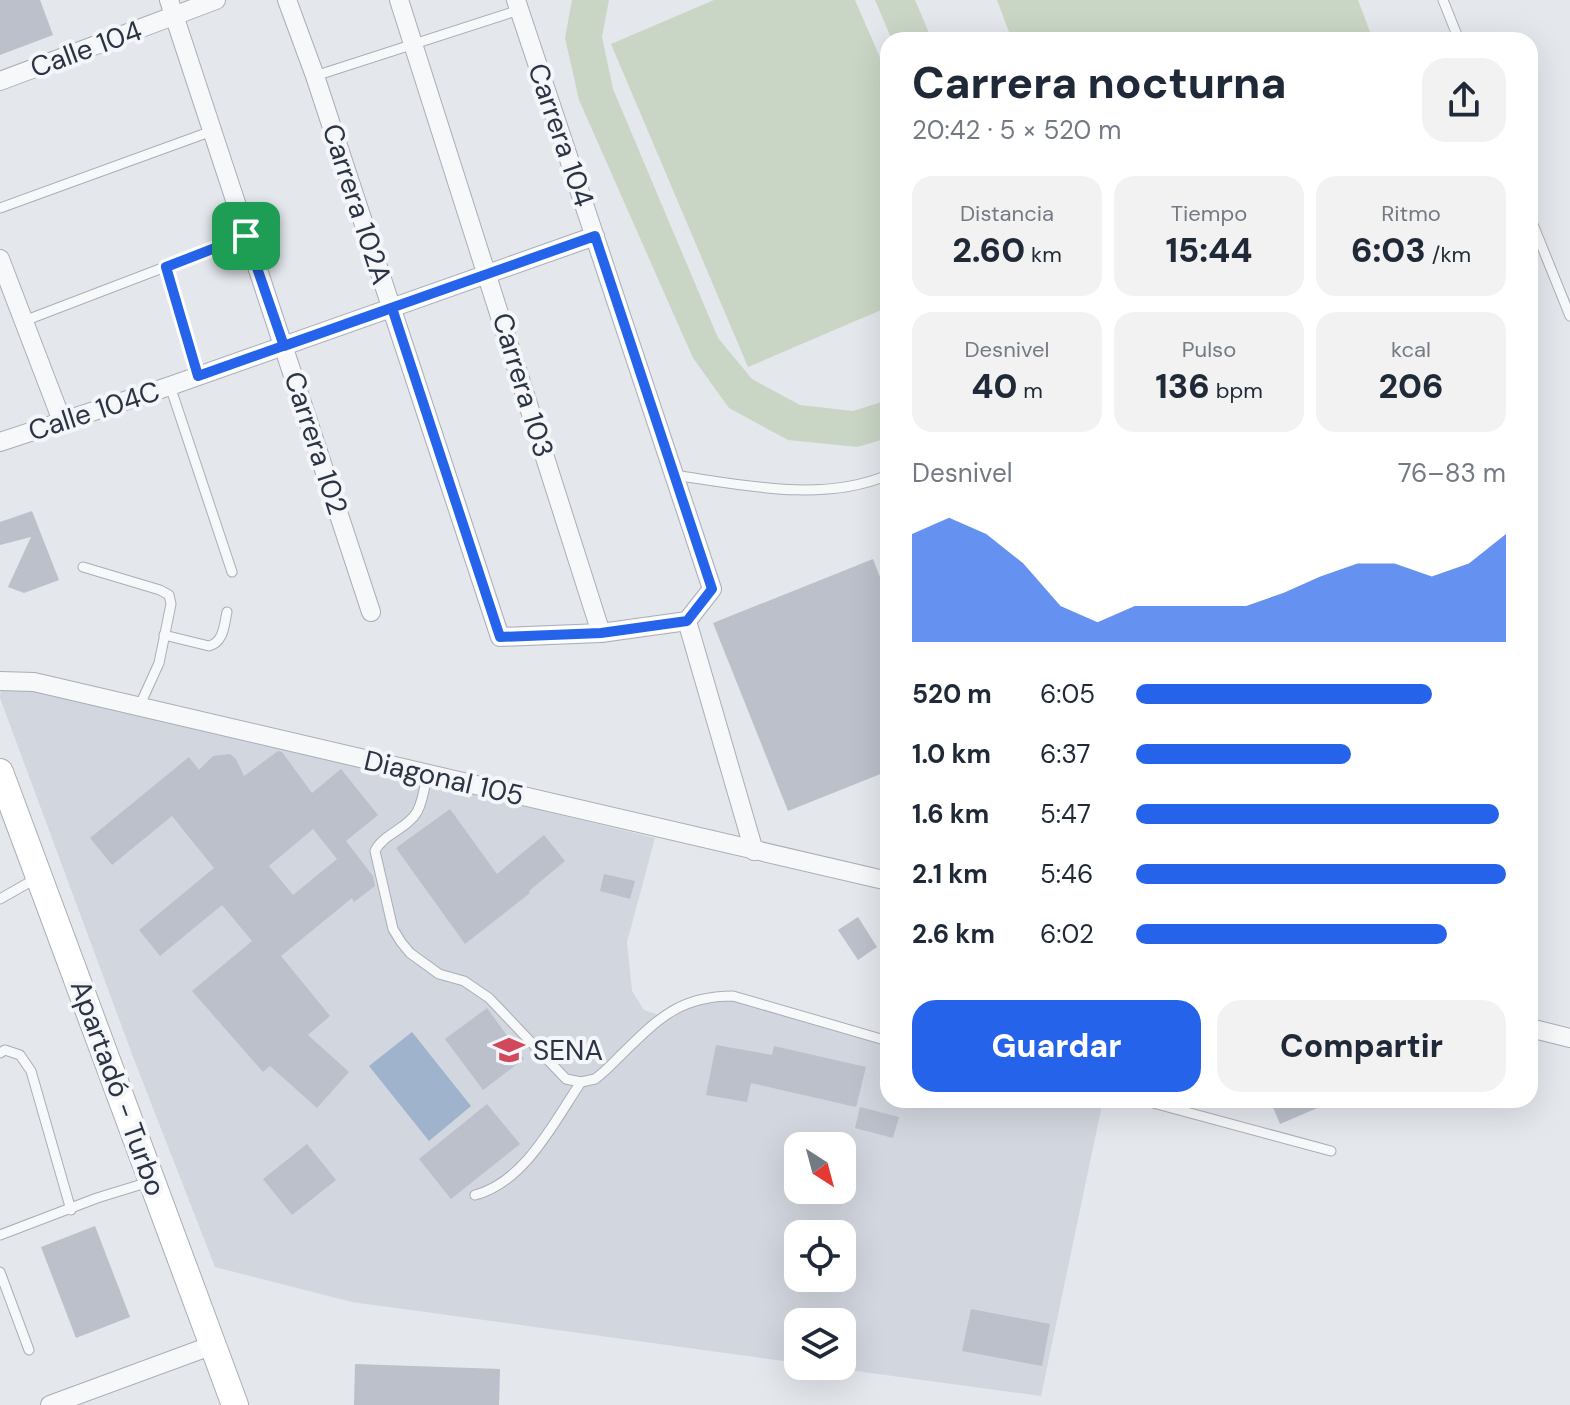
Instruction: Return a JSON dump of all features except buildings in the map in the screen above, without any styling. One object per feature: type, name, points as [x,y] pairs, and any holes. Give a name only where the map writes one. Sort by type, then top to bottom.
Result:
[{"type":"main road","name":"Apartadó - Turbo","points":[[3,787],[235,1405]]},
{"type":"street","name":"Calle 104","points":[[0,81],[172,8],[216,0]]},
{"type":"street","name":"Carrera 102A","points":[[287,0],[315,76],[500,637],[601,633]]},
{"type":"street","name":"Carrera 103","points":[[399,0],[601,633]]},
{"type":"street","name":"Carrera 104","points":[[517,5],[712,589],[687,621]]},
{"type":"street","name":"Carrera 102","points":[[172,8],[371,612]]},
{"type":"street","name":"Calle 104C","points":[[0,442],[170,386],[595,236]]},
{"type":"street","points":[[0,259],[62,421]]},
{"type":"street","points":[[601,633],[687,621],[754,851]]},
{"type":"street","name":"Diagonal 105","points":[[0,681],[34,682],[880,879]]},
{"type":"street","points":[[1538,1030],[1570,1038]]},
{"type":"street","points":[[50,1405],[213,1345]]},
{"type":"lane","points":[[1443,0],[1456,32]]},
{"type":"lane","points":[[315,76],[414,46],[517,5]]},
{"type":"lane","points":[[0,208],[212,131]]},
{"type":"lane","points":[[24,321],[246,236]]},
{"type":"lane","points":[[1538,237],[1570,316]]},
{"type":"lane","points":[[170,386],[232,572]]},
{"type":"lane","points":[[674,475],[801,490],[864,485],[880,478]]},
{"type":"lane","points":[[83,567],[169,595],[171,604],[159,663],[139,707]]},
{"type":"lane","points":[[164,635],[215,645],[220,640],[227,612]]},
{"type":"lane","points":[[427,774],[417,812],[405,825],[380,842],[375,851],[393,929],[410,953],[424,965],[483,992],[566,1079],[581,1082],[600,1075],[667,1012],[714,996],[733,996],[880,1039]]},
{"type":"lane","points":[[0,899],[39,877]]},
{"type":"lane","points":[[0,1053],[5,1050],[20,1055],[31,1071],[71,1210]]},
{"type":"lane","points":[[475,1195],[493,1189],[522,1165],[581,1082]]},
{"type":"lane","points":[[1172,1108],[1331,1151]]},
{"type":"lane","points":[[0,1235],[152,1181]]},
{"type":"lane","points":[[0,1272],[29,1350]]},
{"type":"path","points":[[166,267],[198,376]]},
{"type":"shaded area","name":"SENA","points":[[17,683],[655,838],[627,942],[632,991],[644,1010],[659,1015],[724,995],[880,1036],[880,1108],[1101,1108],[1041,1396],[856,1371],[856,1308],[784,1308],[784,1361],[352,1302],[215,1267],[0,698],[1,689]]},
{"type":"green space","points":[[572,0],[609,0],[602,37],[613,89],[718,338],[752,379],[800,405],[853,411],[880,403],[880,440],[857,447],[788,440],[729,408],[693,358],[579,100],[565,38]]},
{"type":"green space","points":[[714,0],[855,0],[880,58],[880,310],[748,367],[611,44]]},
{"type":"green space","points":[[875,0],[915,0],[929,32],[889,32]]},
{"type":"green space","points":[[997,0],[1358,0],[1370,32],[1009,32]]},
{"type":"water","points":[[412,1032],[471,1106],[429,1141],[369,1066]]},
{"type":"place","name":"SENA","points":[[509,1050]]},
{"type":"route","points":[[246,236],[166,267],[198,376],[392,308],[488,273],[595,236],[712,589],[704,603],[687,621],[601,633],[500,637],[392,308],[284,346],[246,236]]}]
